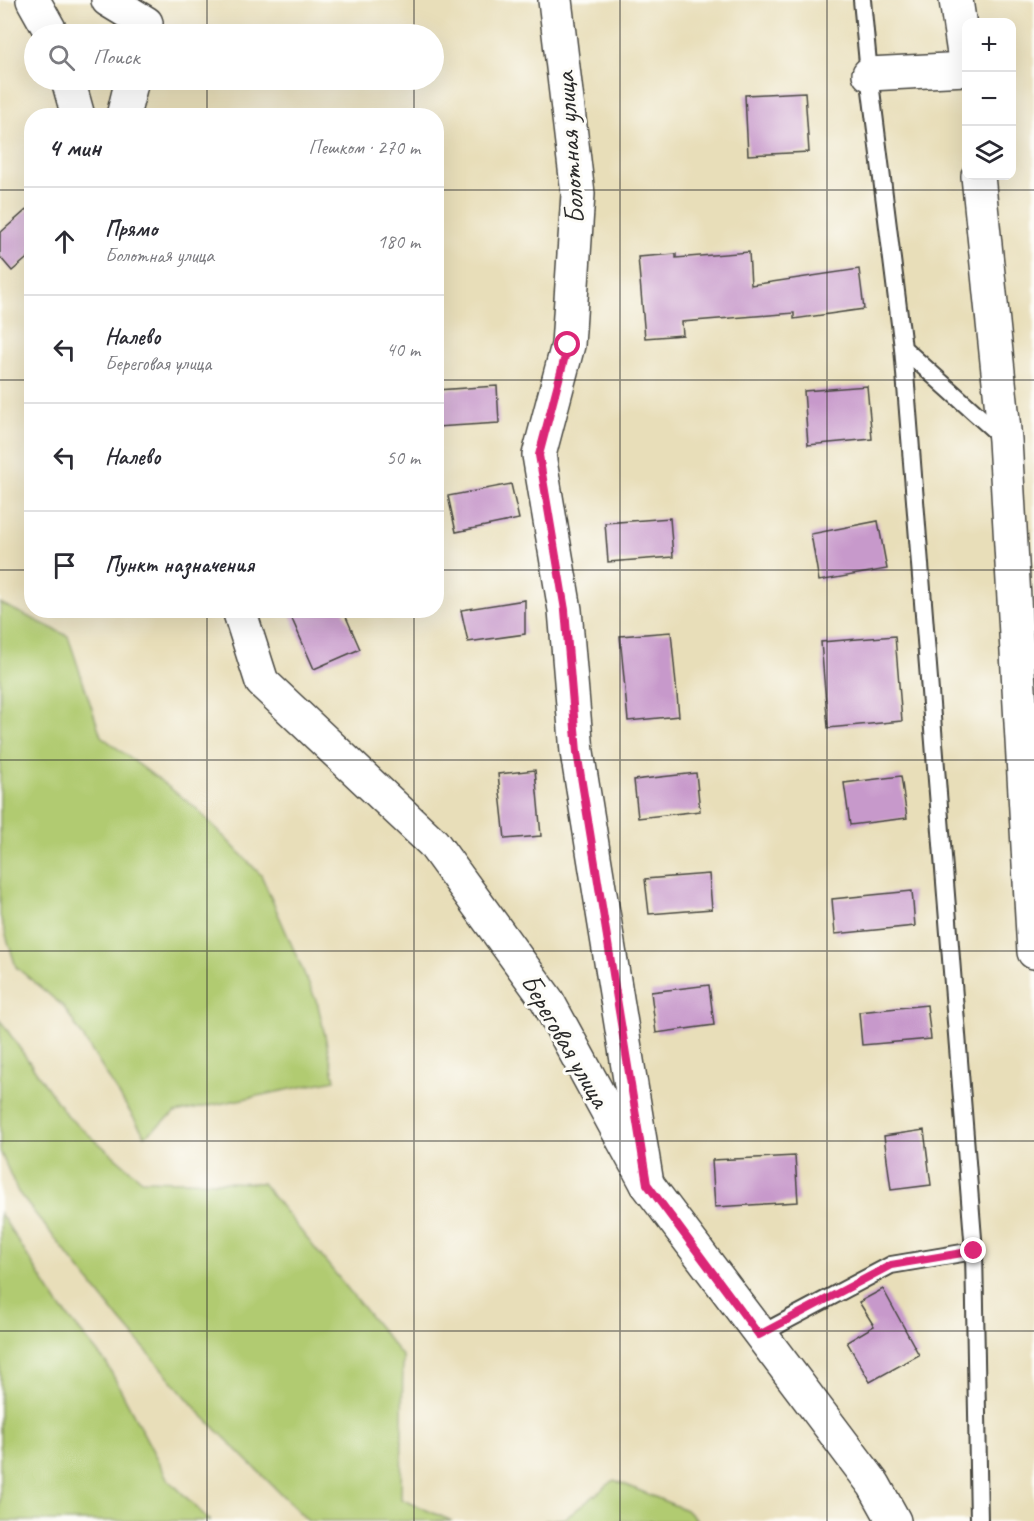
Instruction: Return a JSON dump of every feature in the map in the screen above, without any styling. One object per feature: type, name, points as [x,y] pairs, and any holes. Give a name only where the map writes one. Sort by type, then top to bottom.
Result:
[{"type":"street","points":[[33,0],[46,24]]},
{"type":"street","points":[[108,0],[145,19]]},
{"type":"street","name":"Болотная улица","points":[[555,0],[578,194],[568,345],[539,455],[565,610],[577,752],[647,1184]]},
{"type":"street","points":[[956,0],[962,41]]},
{"type":"street","points":[[869,74],[962,68]]},
{"type":"street","points":[[71,90],[76,108]]},
{"type":"street","points":[[125,108],[130,90]]},
{"type":"street","points":[[978,180],[1005,440],[1033,935]]},
{"type":"street","name":"Береговая улица","points":[[242,618],[262,682],[433,843],[541,991],[647,1184],[874,1485],[894,1521]]},
{"type":"lane","points":[[862,0],[903,348],[974,1251],[979,1521]]},
{"type":"lane","points":[[903,348],[1005,440]]},
{"type":"lane","points":[[759,1335],[891,1265],[974,1251]]},
{"type":"green space","points":[[0,603],[24,615],[24,618],[31,618],[68,636],[101,736],[195,807],[261,875],[318,1005],[335,1080],[175,1113],[145,1136],[64,1007],[16,967],[0,916]]},
{"type":"green space","points":[[0,1020],[67,1116],[142,1180],[262,1183],[403,1357],[401,1499],[452,1521],[308,1521],[199,1412],[120,1320],[18,1192],[0,1151]]},
{"type":"green space","points":[[0,1213],[60,1307],[107,1364],[167,1478],[210,1521],[0,1521]]},
{"type":"green space","points":[[614,1480],[686,1510],[697,1521],[543,1521],[566,1518]]},
{"type":"building","points":[[805,92],[809,152],[748,155],[745,95]]},
{"type":"building","points":[[24,212],[24,261],[12,271],[0,257],[0,233]]},
{"type":"building","points":[[749,252],[751,285],[859,269],[864,309],[794,319],[794,313],[682,322],[683,335],[645,338],[638,257],[676,254],[676,258]]},
{"type":"building","points":[[497,386],[499,423],[444,426],[444,389]]},
{"type":"building","points":[[867,386],[872,439],[808,445],[804,391]]},
{"type":"building","points":[[511,484],[519,519],[456,532],[448,496]]},
{"type":"building","points":[[670,518],[673,557],[608,562],[605,523]]},
{"type":"building","points":[[878,521],[887,569],[819,581],[811,534]]},
{"type":"building","points":[[525,600],[525,634],[468,642],[461,610]]},
{"type":"building","points":[[292,618],[346,618],[360,649],[314,669]]},
{"type":"building","points":[[671,632],[679,716],[628,721],[620,636]]},
{"type":"building","points":[[895,636],[902,721],[828,728],[821,642]]},
{"type":"building","points":[[535,770],[541,836],[505,839],[498,774]]},
{"type":"building","points":[[696,773],[700,811],[638,818],[634,780]]},
{"type":"building","points":[[901,776],[907,818],[850,825],[844,783]]},
{"type":"building","points":[[709,874],[712,909],[649,914],[645,879]]},
{"type":"building","points":[[912,891],[915,926],[835,934],[832,899]]},
{"type":"building","points":[[709,985],[714,1025],[656,1033],[651,992]]},
{"type":"building","points":[[927,1005],[931,1039],[862,1045],[859,1012]]},
{"type":"building","points":[[924,1130],[931,1185],[891,1190],[884,1136]]},
{"type":"building","points":[[795,1156],[798,1202],[715,1207],[712,1160]]},
{"type":"building","points":[[883,1289],[919,1355],[870,1382],[847,1342],[874,1326],[859,1302]]},
{"type":"route","points":[[568,345],[539,455],[565,610],[577,752],[647,1184],[759,1335],[891,1265],[974,1251]]}]
